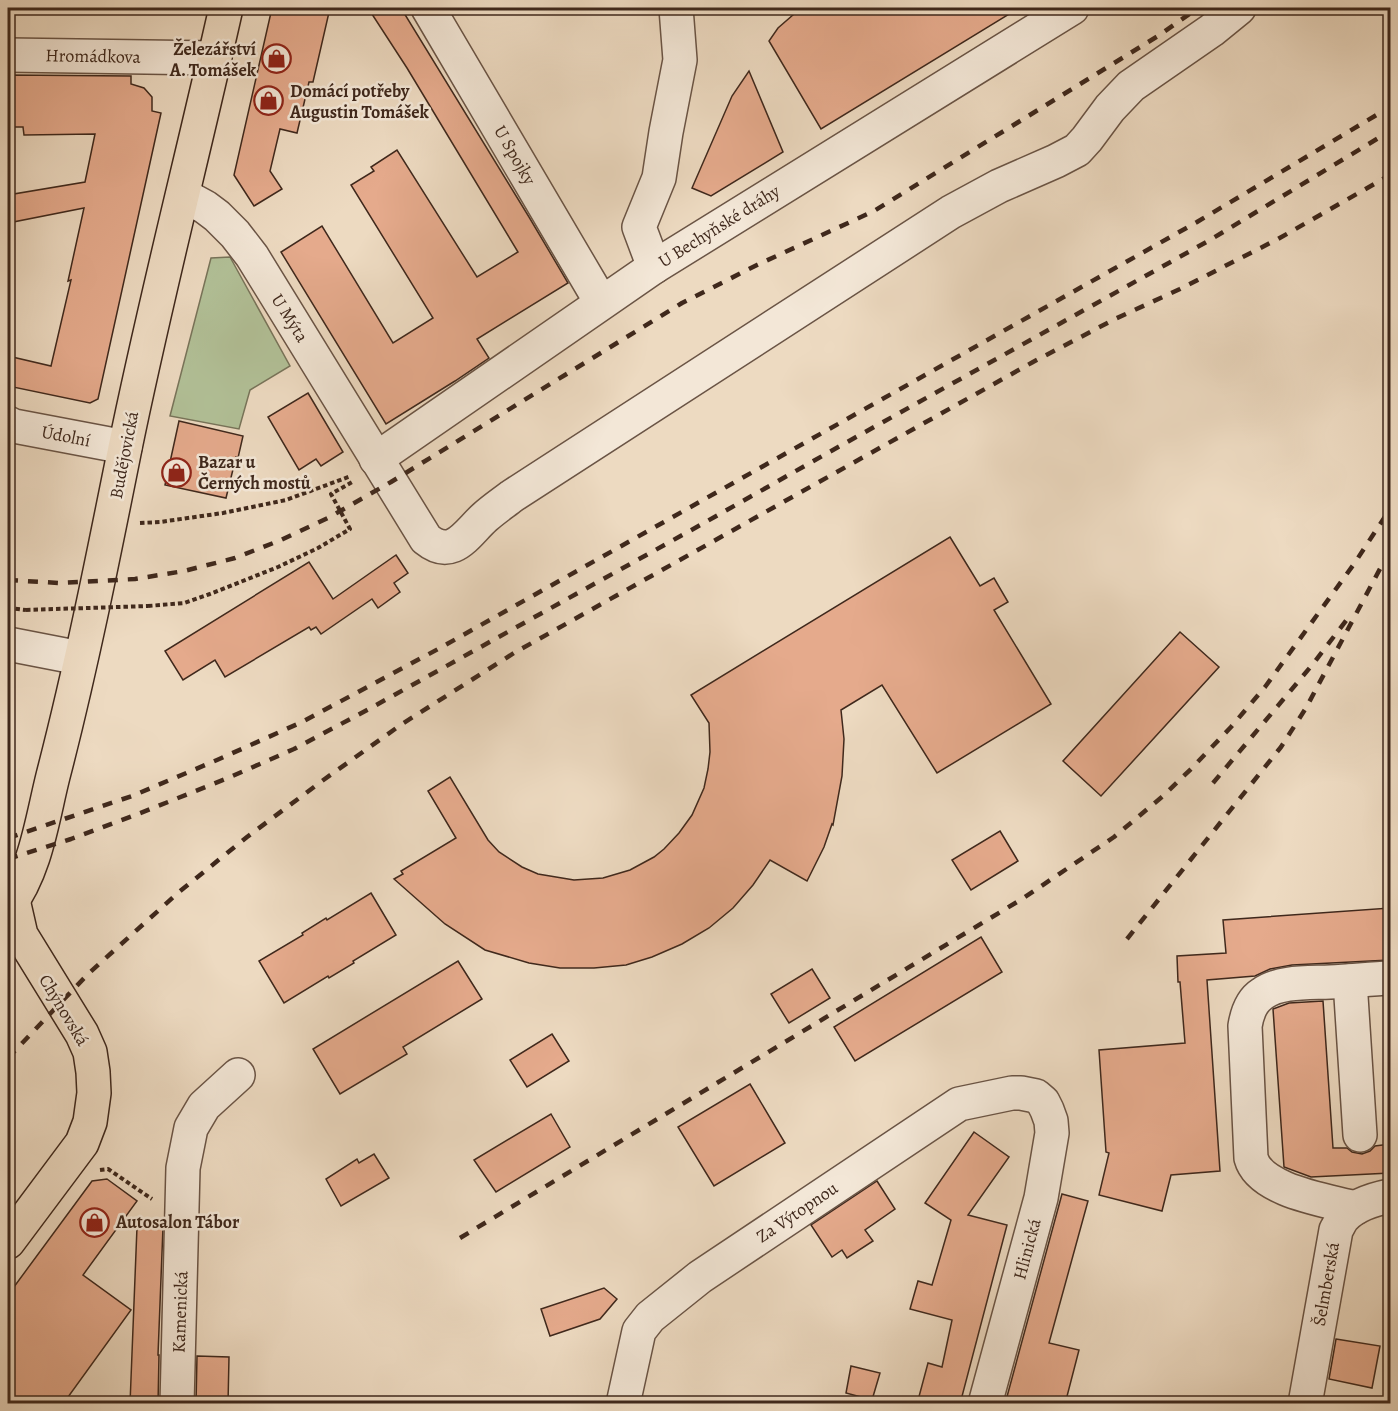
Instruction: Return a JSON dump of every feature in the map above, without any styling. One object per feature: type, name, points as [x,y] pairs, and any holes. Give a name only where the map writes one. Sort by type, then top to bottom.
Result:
[{"type":"main road","name":"Budějovická","points":[[10,903],[31,866],[64,735],[125,447],[226,8]]},
{"type":"main road","name":"Chýnovská","points":[[8,1242],[82,1143],[90,1122],[94,1093],[90,1052],[82,1034],[21,935],[10,903]]},
{"type":"street","name":"U Spojky","points":[[428,8],[602,302]]},
{"type":"street","points":[[654,267],[639,227],[659,178],[680,60],[676,8]]},
{"type":"street","name":"U Bechyňské dráhy","points":[[367,465],[654,267],[1072,8]]},
{"type":"street","name":"U Mýta","points":[[183,195],[206,207],[217,216],[252,256],[367,465],[426,539],[442,547],[451,546],[464,539],[512,496],[951,212],[999,186],[1077,150],[1110,108],[1131,86],[1212,30],[1239,8]]},
{"type":"street","name":"Hromádkova","points":[[8,55],[215,58]]},
{"type":"street","name":"Údolní","points":[[8,423],[125,447]]},
{"type":"street","points":[[8,644],[80,658]]},
{"type":"street","points":[[1355,1208],[1297,1193],[1278,1185],[1258,1172],[1253,1164],[1245,1026],[1250,1007],[1256,998],[1273,987],[1390,978]]},
{"type":"street","points":[[1350,981],[1360,1135]]},
{"type":"street","name":"Kamenická","points":[[177,1404],[183,1168],[191,1128],[204,1106],[238,1075]]},
{"type":"street","name":"Za Výtopnou","points":[[623,1404],[639,1331],[650,1317],[700,1277],[959,1104],[1012,1093],[1036,1096]]},
{"type":"street","name":"Hlinická","points":[[985,1404],[1041,1198],[1052,1133],[1047,1110],[1036,1096]]},
{"type":"street","name":"Šelmberská","points":[[1305,1404],[1336,1230],[1344,1217],[1355,1208],[1390,1196]]},
{"type":"path","points":[[138,523],[223,513],[286,500],[352,476],[367,465]]},
{"type":"path","points":[[8,608],[26,610],[184,603],[278,567],[318,548],[350,529],[332,494],[361,477],[367,465]]},
{"type":"path","points":[[96,1172],[108,1169],[182,1220]]},
{"type":"green space","points":[[230,257],[290,366],[250,390],[239,429],[170,416],[211,258]]},
{"type":"building","points":[[272,8],[330,8],[313,82],[309,82],[297,133],[280,129],[270,171],[282,189],[254,206],[234,175]]},
{"type":"building","points":[[368,8],[401,8],[568,283],[477,339],[489,358],[386,424],[281,252],[322,226],[393,343],[433,318],[351,185],[374,171],[371,167],[397,150],[477,277],[518,252],[407,68]]},
{"type":"building","points":[[801,8],[1019,8],[821,129],[769,41],[778,28]]},
{"type":"building","points":[[749,71],[783,152],[711,196],[692,188],[732,96]]},
{"type":"building","points":[[8,75],[131,76],[131,84],[144,88],[152,97],[152,111],[161,113],[98,399],[90,403],[8,386],[8,356],[51,366],[71,280],[68,281],[84,208],[8,223],[8,195],[85,182],[95,134],[24,135],[23,127],[8,127]]},
{"type":"building","points":[[308,393],[343,452],[321,466],[316,459],[299,470],[268,417]]},
{"type":"building","points":[[179,421],[243,436],[226,498],[165,485]]},
{"type":"building","points":[[950,537],[980,586],[994,578],[1008,602],[994,610],[1051,704],[937,773],[882,685],[841,710],[844,739],[842,776],[833,825],[807,881],[770,860],[733,908],[709,928],[682,944],[626,965],[560,968],[529,963],[485,950],[445,924],[394,879],[403,874],[401,871],[456,838],[428,791],[450,777],[488,840],[499,852],[538,874],[574,880],[603,878],[630,870],[654,857],[679,833],[692,815],[704,788],[710,752],[709,723],[691,695]]},
{"type":"building","points":[[396,555],[408,573],[394,583],[400,592],[378,608],[372,599],[321,634],[316,627],[311,630],[309,627],[225,677],[215,660],[183,680],[165,651],[309,562],[333,599]]},
{"type":"building","points":[[1180,632],[1219,667],[1101,796],[1063,761]]},
{"type":"building","points":[[1000,831],[1018,861],[971,890],[952,860]]},
{"type":"building","points":[[371,893],[396,935],[353,961],[354,963],[284,1003],[259,961],[303,935],[302,933],[326,918],[327,920]]},
{"type":"building","points":[[1390,908],[1390,960],[1292,965],[1270,969],[1255,976],[1207,980],[1220,1171],[1171,1175],[1162,1211],[1099,1195],[1109,1153],[1106,1152],[1099,1050],[1185,1043],[1177,956],[1226,953],[1223,920]]},
{"type":"building","points":[[981,937],[1002,972],[855,1061],[834,1027]]},
{"type":"building","points":[[458,961],[482,999],[403,1047],[407,1054],[340,1094],[313,1049]]},
{"type":"building","points":[[812,969],[830,998],[789,1023],[771,994]]},
{"type":"building","points":[[1323,1001],[1333,1148],[1347,1148],[1352,1152],[1362,1154],[1375,1146],[1390,1144],[1390,1173],[1311,1177],[1284,1167],[1273,1009],[1289,1003]]},
{"type":"building","points":[[552,1034],[569,1061],[527,1087],[510,1060]]},
{"type":"building","points":[[750,1084],[785,1143],[714,1186],[678,1127]]},
{"type":"building","points":[[551,1114],[570,1147],[496,1192],[474,1160]]},
{"type":"building","points":[[974,1132],[1009,1157],[968,1215],[1007,1225],[960,1404],[917,1404],[928,1363],[942,1367],[952,1320],[910,1309],[918,1281],[932,1285],[951,1220],[925,1203]]},
{"type":"building","points":[[374,1154],[389,1178],[341,1206],[326,1179],[357,1159],[359,1163]]},
{"type":"building","points":[[107,1179],[137,1201],[83,1275],[131,1310],[63,1404],[8,1404],[8,1295],[92,1181]]},
{"type":"building","points":[[877,1181],[895,1209],[865,1230],[873,1241],[847,1258],[842,1250],[832,1257],[811,1225]]},
{"type":"building","points":[[1062,1194],[1088,1201],[1049,1343],[1079,1350],[1065,1404],[1005,1404]]},
{"type":"building","points":[[137,1227],[163,1227],[158,1404],[130,1404]]},
{"type":"building","points":[[604,1288],[617,1299],[600,1319],[550,1336],[541,1309]]},
{"type":"building","points":[[1336,1339],[1380,1346],[1372,1388],[1329,1379]]},
{"type":"building","points":[[197,1356],[229,1357],[228,1404],[196,1404]]},
{"type":"building","points":[[851,1366],[880,1373],[872,1400],[846,1393]]},
{"type":"railway","points":[[8,580],[59,583],[135,579],[184,571],[235,558],[328,518],[391,482],[682,303],[757,265],[874,211],[1158,36],[1198,8]]},
{"type":"railway","points":[[8,838],[132,796],[302,722],[440,648],[1197,222],[1390,107]]},
{"type":"railway","points":[[8,859],[138,814],[294,749],[1210,240],[1390,131]]},
{"type":"railway","points":[[8,1058],[88,974],[179,892],[247,837],[402,724],[514,653],[1033,362],[1278,239],[1390,175]]},
{"type":"railway","points":[[460,1238],[1022,899],[1114,837],[1191,769],[1265,687],[1354,564],[1390,509]]},
{"type":"railway","points":[[1127,939],[1281,747],[1306,708],[1390,550]]},
{"type":"railway","points":[[1213,783],[1313,664],[1348,618]]},
{"type":"place","name":"Železářství A. Tomášek","points":[[277,59]]},
{"type":"place","name":"Domácí potřeby Augustin Tomášek","points":[[269,101]]},
{"type":"place","name":"Bazar u Černých mostů","points":[[177,472]]},
{"type":"place","name":"Autosalon Tábor","points":[[95,1222]]}]
